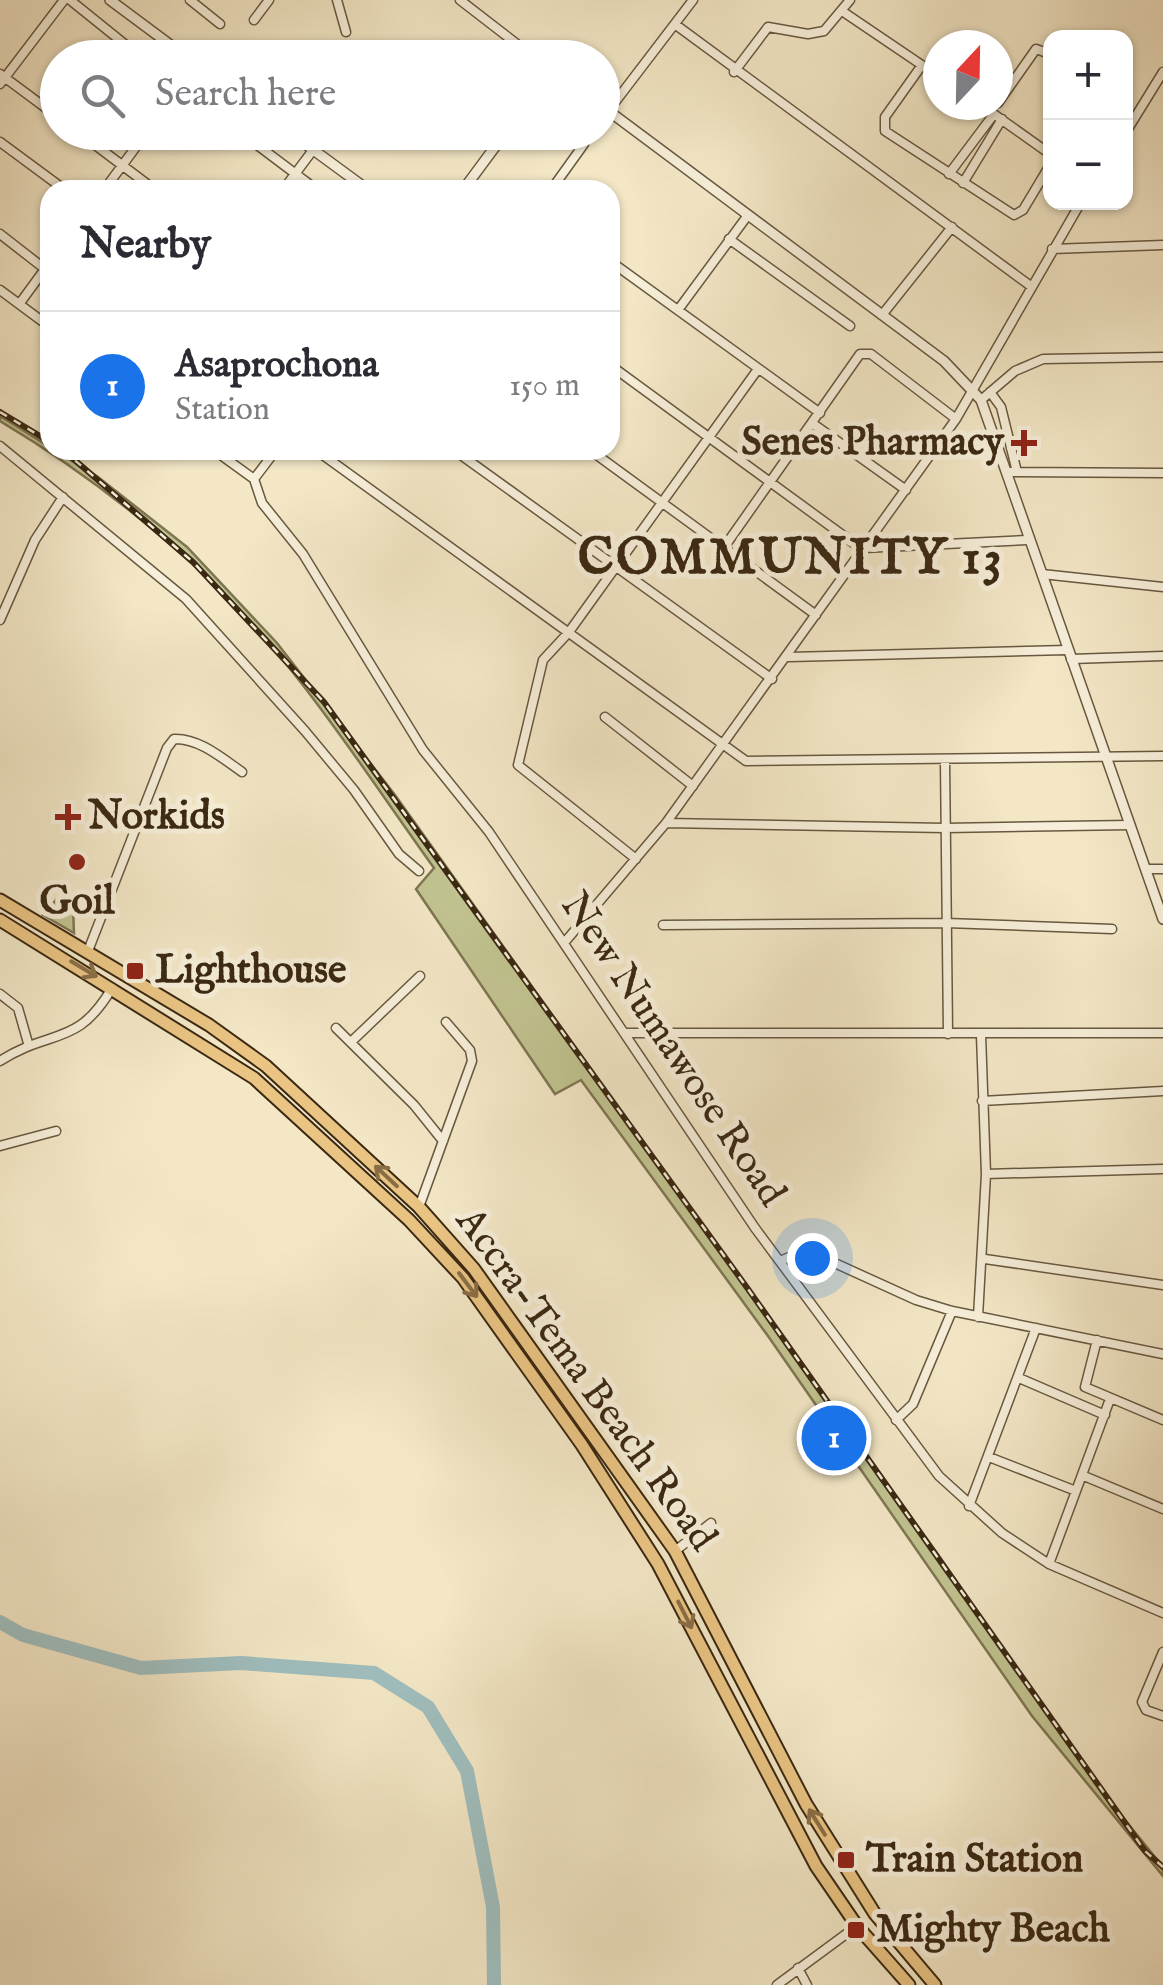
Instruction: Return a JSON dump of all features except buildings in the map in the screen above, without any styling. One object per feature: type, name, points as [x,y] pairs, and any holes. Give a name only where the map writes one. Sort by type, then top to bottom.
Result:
[{"type":"main road","name":"Accra-Tema Beach Road","points":[[0,900],[209,1025],[266,1066],[420,1207],[474,1269],[675,1551],[806,1804],[874,1914],[936,1985]]},
{"type":"main road","name":"Accra-Tema Beach Road","points":[[0,920],[198,1040],[285,1103],[409,1220],[463,1278],[658,1564],[816,1866],[857,1926],[909,1985]]},
{"type":"main road","points":[[658,1564],[675,1551]]},
{"type":"main road","points":[[857,1926],[874,1914]]},
{"type":"street","points":[[40,105],[2,79],[68,0],[119,40]]},
{"type":"street","points":[[110,0],[164,40]]},
{"type":"street","points":[[190,0],[220,24]]},
{"type":"street","points":[[254,20],[270,0]]},
{"type":"street","points":[[337,0],[346,32]]},
{"type":"street","points":[[460,0],[512,40]]},
{"type":"street","points":[[620,91],[693,0]]},
{"type":"street","points":[[734,72],[768,27],[799,34],[824,31],[850,0]]},
{"type":"street","points":[[842,11],[922,65],[882,127],[1008,213],[1019,215],[1043,176]]},
{"type":"street","points":[[676,25],[734,72],[1032,287]]},
{"type":"street","points":[[1013,85],[1036,49],[1043,52]]},
{"type":"street","points":[[1133,121],[1163,72]]},
{"type":"street","points":[[620,119],[944,360],[981,400],[1012,472]]},
{"type":"street","points":[[948,174],[989,120]]},
{"type":"street","points":[[963,183],[992,120]]},
{"type":"street","points":[[1007,120],[1043,148]]},
{"type":"street","points":[[0,142],[51,180]]},
{"type":"street","points":[[102,150],[142,180]]},
{"type":"street","points":[[111,180],[133,150]]},
{"type":"street","points":[[264,150],[303,180]]},
{"type":"street","points":[[290,180],[313,150],[354,180]]},
{"type":"street","points":[[470,180],[493,150]]},
{"type":"street","points":[[558,180],[580,150]]},
{"type":"street","points":[[564,942],[666,823],[789,657],[956,419],[1077,210]]},
{"type":"street","points":[[678,310],[748,215]]},
{"type":"street","points":[[882,315],[952,227]]},
{"type":"street","points":[[0,234],[40,260]]},
{"type":"street","points":[[729,240],[850,326]]},
{"type":"street","points":[[1052,249],[1163,245]]},
{"type":"street","points":[[620,268],[820,413]]},
{"type":"street","points":[[20,304],[40,275]]},
{"type":"street","points":[[0,290],[40,319]]},
{"type":"street","points":[[725,546],[855,359],[866,352],[956,419]]},
{"type":"street","points":[[981,400],[1014,371],[1042,359],[1163,358]]},
{"type":"street","points":[[636,859],[518,766],[527,740],[538,670],[758,369]]},
{"type":"street","points":[[620,373],[864,549],[1028,540]]},
{"type":"street","points":[[990,392],[1001,406],[1028,540],[1163,920]]},
{"type":"street","points":[[812,423],[906,490]]},
{"type":"street","points":[[0,446],[186,600],[305,731],[354,790],[399,854],[419,871]]},
{"type":"street","points":[[228,460],[254,479],[268,460]]},
{"type":"street","points":[[330,460],[736,756],[754,762],[1163,756]]},
{"type":"street","points":[[468,460],[772,679]]},
{"type":"street","points":[[604,460],[816,615]]},
{"type":"street","points":[[1012,472],[1163,473]]},
{"type":"street","name":"New Numawose Road","points":[[254,479],[262,504],[302,554],[423,750],[489,832],[780,1261],[939,1476],[970,1506],[1049,1564],[1163,1613]]},
{"type":"street","points":[[0,620],[36,540],[64,497]]},
{"type":"street","points":[[1042,574],[1163,587]]},
{"type":"street","points":[[789,657],[1163,656]]},
{"type":"street","points":[[605,717],[693,786]]},
{"type":"street","points":[[88,951],[166,748],[174,739],[198,744],[242,772]]},
{"type":"street","points":[[946,761],[948,1034]]},
{"type":"street","points":[[666,823],[946,828],[1130,824]]},
{"type":"street","points":[[1146,869],[1163,868]]},
{"type":"street","points":[[662,925],[946,922],[1112,929]]},
{"type":"street","points":[[352,1041],[420,976]]},
{"type":"street","points":[[0,1061],[28,1043],[80,1029],[94,1019],[113,987]]},
{"type":"street","points":[[0,994],[18,1008],[28,1043]]},
{"type":"street","points":[[420,1207],[473,1055],[446,1022]]},
{"type":"street","points":[[336,1028],[444,1141]]},
{"type":"street","points":[[624,1033],[1163,1033]]},
{"type":"street","points":[[978,1316],[986,1174],[981,1035]]},
{"type":"street","points":[[982,1101],[1163,1091]]},
{"type":"street","points":[[0,1146],[56,1130]]},
{"type":"street","points":[[986,1174],[1163,1169]]},
{"type":"street","points":[[780,1261],[806,1250],[916,1300],[952,1312],[1163,1354]]},
{"type":"street","points":[[984,1260],[1163,1285]]},
{"type":"street","points":[[896,1420],[913,1404],[952,1312]]},
{"type":"street","points":[[970,1506],[1036,1328]]},
{"type":"street","points":[[1077,1402],[1097,1340]]},
{"type":"street","points":[[1018,1378],[1105,1415]]},
{"type":"street","points":[[1085,1386],[1163,1420]]},
{"type":"street","points":[[1049,1564],[1110,1399]]},
{"type":"street","points":[[989,1457],[1076,1491]]},
{"type":"street","points":[[1084,1476],[1163,1508]]},
{"type":"street","points":[[675,1551],[711,1523]]},
{"type":"street","points":[[1163,1652],[1142,1702],[1146,1710],[1163,1716]]},
{"type":"street","points":[[777,1985],[857,1926]]},
{"type":"street","points":[[798,1968],[807,1985]]},
{"type":"green space","points":[[0,416],[40,441],[40,447],[0,421]]},
{"type":"green space","points":[[60,460],[71,460],[98,477],[187,547],[277,643],[395,795],[937,1553],[1095,1783],[1163,1867],[1163,1876],[1032,1716],[768,1336],[581,1080],[555,1094],[416,889],[434,868],[296,677],[267,640],[202,573],[105,491]]},
{"type":"green space","points":[[56,900],[73,908],[74,933],[43,915]]},
{"type":"waterway","points":[[0,1622],[23,1635],[141,1668],[241,1663],[374,1673],[428,1707],[467,1771],[493,1907],[494,1985]]},
{"type":"railway","points":[[0,412],[40,436]]},
{"type":"railway","points":[[75,460],[193,562],[324,702],[748,1289],[1145,1851],[1163,1867]]},
{"type":"place","name":"Senes Pharmacy","points":[[1024,443]]},
{"type":"place","name":"Norkids","points":[[68,817]]},
{"type":"place","name":"Goil","points":[[77,862]]},
{"type":"place","name":"Lighthouse","points":[[135,971]]},
{"type":"place","name":"Asaprochona","points":[[834,1438]]},
{"type":"place","name":"Train Station","points":[[846,1860]]},
{"type":"place","name":"Mighty Beach","points":[[856,1930]]},
{"type":"district","name":"COMMUNITY 13","points":[[791,559]]}]
